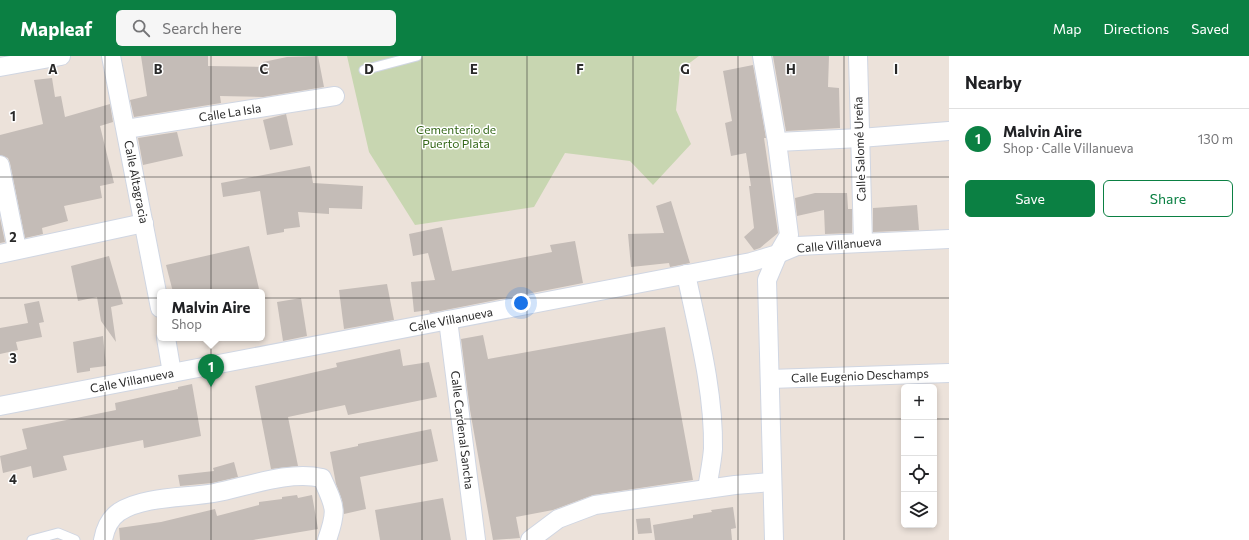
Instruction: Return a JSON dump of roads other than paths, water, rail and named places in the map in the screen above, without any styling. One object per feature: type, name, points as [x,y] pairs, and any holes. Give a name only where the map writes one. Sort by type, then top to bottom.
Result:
[{"type":"street","points":[[0,66],[61,56]]},
{"type":"street","name":"Calle Altagracia","points":[[111,56],[157,292]]},
{"type":"street","points":[[762,56],[777,142],[789,235],[778,254],[768,280],[774,540]]},
{"type":"street","name":"Calle Salomé Ureña","points":[[858,56],[863,242]]},
{"type":"street","name":"Calle La Isla","points":[[126,129],[334,96]]},
{"type":"street","points":[[777,142],[860,138],[949,130]]},
{"type":"street","points":[[0,165],[17,249]]},
{"type":"street","points":[[0,254],[17,249],[144,224]]},
{"type":"street","name":"Calle Villanueva","points":[[0,406],[751,262],[798,246],[949,239]]},
{"type":"street","points":[[686,274],[700,342],[711,409],[713,450],[707,489]]},
{"type":"street","name":"Calle Cardenal Sancha","points":[[448,320],[476,540]]},
{"type":"street","points":[[166,341],[172,374]]},
{"type":"street","name":"Calle Eugenio Deschamps","points":[[770,379],[949,373]]},
{"type":"street","points":[[104,540],[106,526],[118,512],[130,507],[163,499],[213,493],[269,481],[311,476],[322,478],[333,502],[334,518],[327,540]]},
{"type":"street","points":[[530,540],[558,519],[595,505],[707,489],[772,482]]},
{"type":"lane","points":[[364,70],[417,56]]},
{"type":"lane","points":[[32,540],[58,533],[75,540]]},
{"type":"place","name":"Malvin Aire","points":[[211,387]]},
{"type":"park label","name":"Cementerio de Puerto Plata","points":[[456,137]]}]
